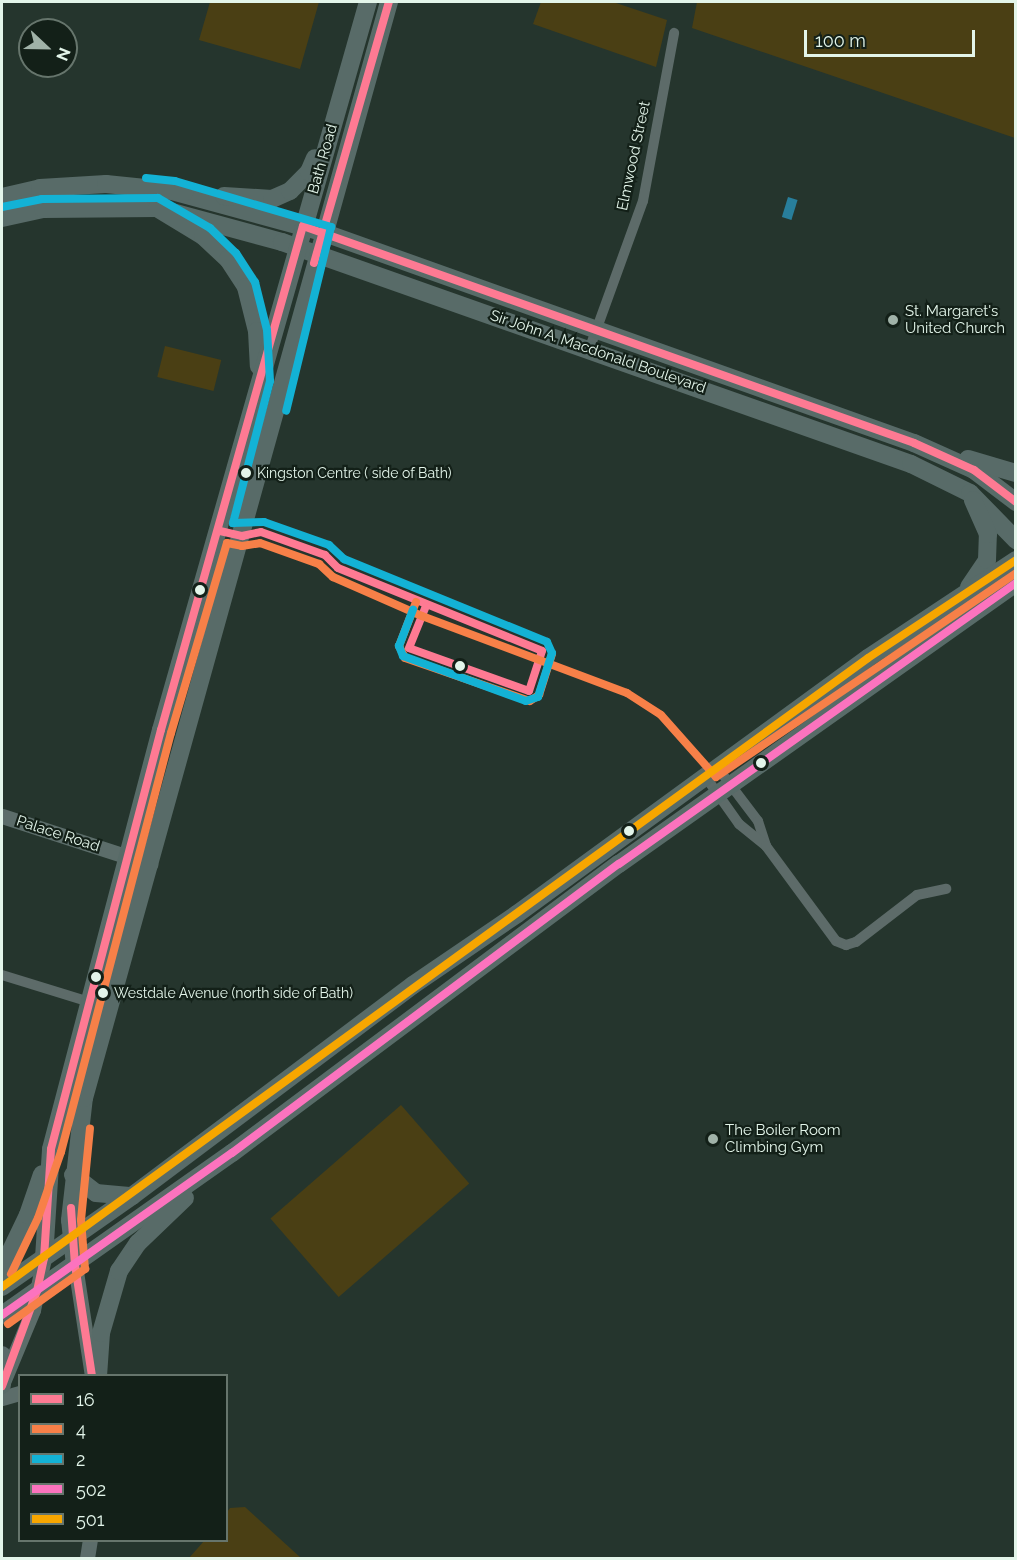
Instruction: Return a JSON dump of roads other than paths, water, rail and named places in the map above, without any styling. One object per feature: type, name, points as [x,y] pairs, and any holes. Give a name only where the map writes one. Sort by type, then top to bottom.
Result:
[{"type":"main road","name":"Bath Road","points":[[44,1258],[51,1149],[127,857],[296,248],[368,2]]},
{"type":"main road","name":"Bath Road","points":[[75,1266],[72,1238],[73,1175],[84,1098],[242,537],[322,232],[389,2]]},
{"type":"main road","points":[[2,197],[40,188],[106,184],[272,199],[290,191],[309,172],[337,110]]},
{"type":"main road","name":"Sir John A. Macdonald Boulevard","points":[[172,191],[322,232],[914,443],[974,470],[1016,502]]},
{"type":"main road","name":"Sir John A. Macdonald Boulevard","points":[[2,218],[44,208],[157,208],[296,248],[911,464],[970,493],[1016,540]]},
{"type":"main road","points":[[157,208],[203,236],[228,259],[246,287],[257,331],[260,379]]},
{"type":"main road","points":[[914,443],[1016,473]]},
{"type":"main road","points":[[963,596],[987,560],[988,534],[970,493]]},
{"type":"main road","points":[[2,1287],[132,1196],[413,985],[517,914],[711,772],[1016,560]]},
{"type":"main road","points":[[2,1315],[75,1266],[232,1153],[723,790],[1016,583]]},
{"type":"main road","name":"Palace Road","points":[[2,816],[150,864]]},
{"type":"main road","points":[[2,1269],[28,1215],[51,1149]]},
{"type":"main road","points":[[98,1374],[100,1333],[126,1258],[232,1153]]},
{"type":"main road","points":[[73,1175],[96,1193],[132,1196]]},
{"type":"main road","points":[[2,1385],[37,1291],[44,1258]]},
{"type":"main road","points":[[75,1266],[92,1374]]},
{"type":"main road","points":[[2,1355],[2,1385]]},
{"type":"main road","points":[[2,1398],[18,1394]]},
{"type":"main road","points":[[87,1558],[90,1542]]},
{"type":"street","name":"Elmwood Street","points":[[589,350],[643,201],[674,33]]},
{"type":"street","points":[[711,772],[723,790],[739,824],[766,846],[836,941],[846,945],[856,942],[917,895],[946,889]]},
{"type":"street","points":[[711,772],[723,790],[759,821],[766,846]]},
{"type":"street","points":[[2,975],[109,1008]]},
{"type":"water","points":[[788,197],[798,200],[791,220],[782,217]]},
{"type":"place","name":"St. Margaret's United Church","points":[[893,320]]},
{"type":"place","name":"Kingston Centre ( side of Bath)","points":[[246,473]]},
{"type":"place","name":"Westdale Avenue (north side of Bath)","points":[[103,993]]},
{"type":"place","name":"The Boiler Room Climbing Gym","points":[[713,1139]]}]
